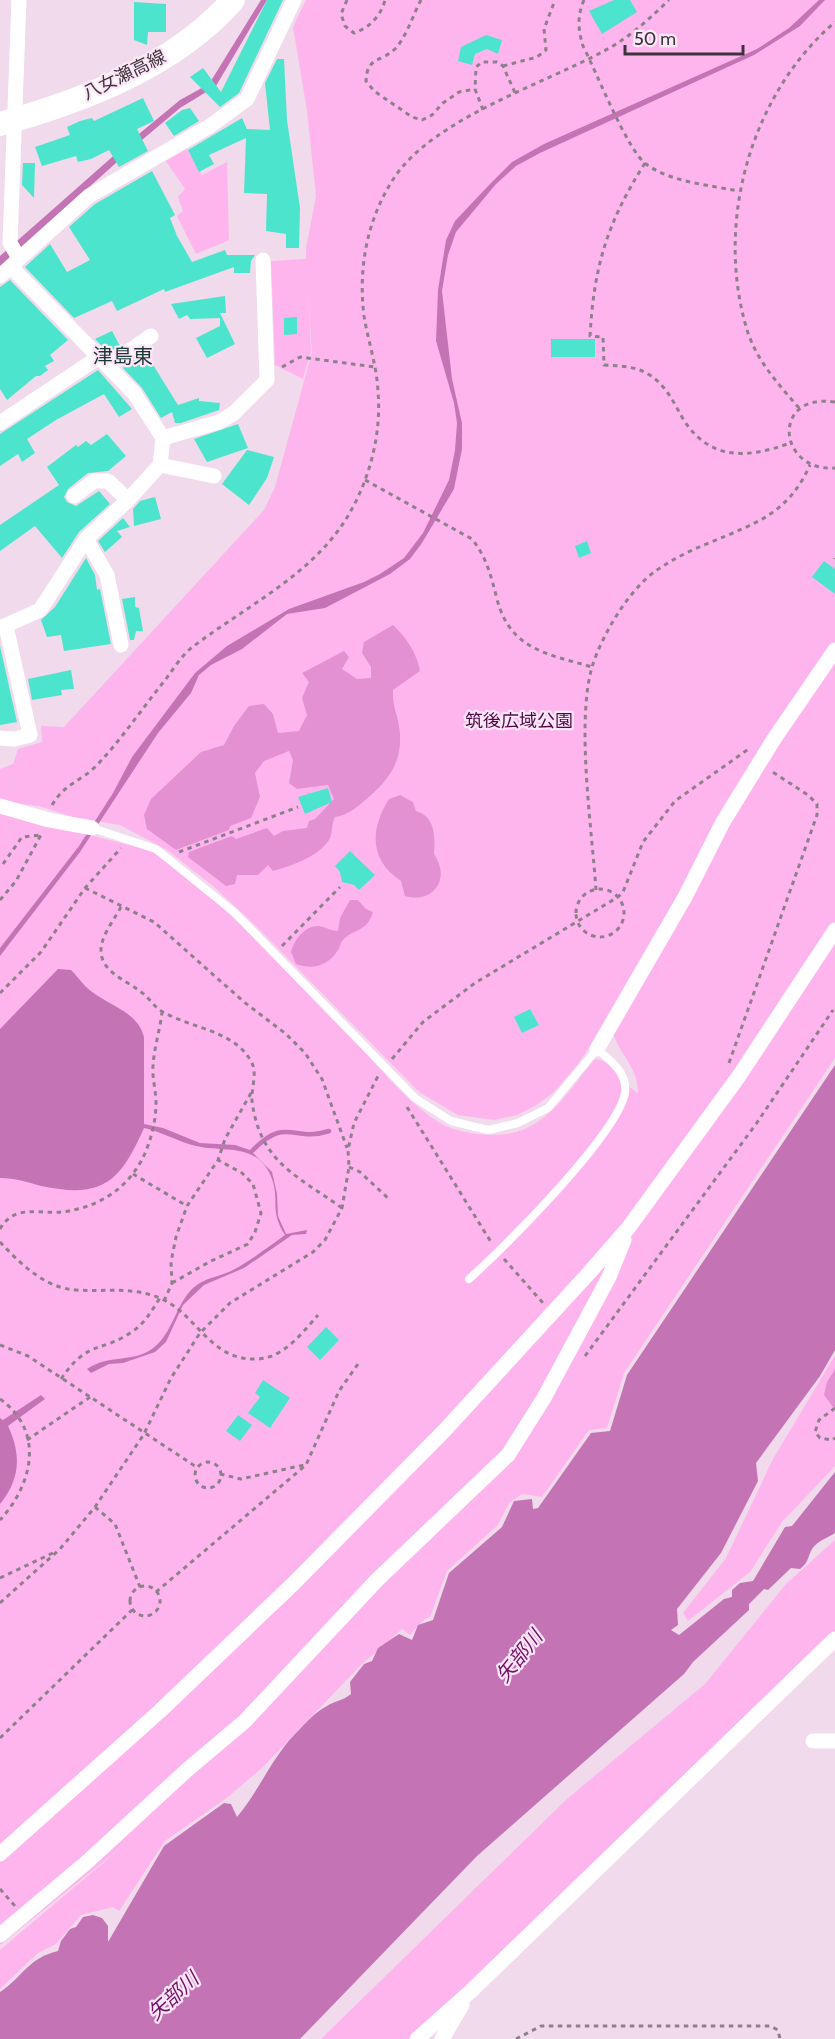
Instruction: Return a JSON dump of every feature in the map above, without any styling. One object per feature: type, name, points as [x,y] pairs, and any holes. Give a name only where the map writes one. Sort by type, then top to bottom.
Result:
[{"type":"main road","name":"八女瀬高線","points":[[7,122],[101,88],[144,69],[188,41],[220,15],[233,0]]},
{"type":"street","points":[[0,738],[14,739],[30,735],[3,627],[40,610],[86,539],[128,500],[160,465],[163,438],[134,393],[10,267],[7,122],[19,0]]},
{"type":"street","points":[[10,267],[89,196],[210,126],[247,99],[294,0]]},
{"type":"street","points":[[163,438],[219,422],[234,413],[267,380],[263,260]]},
{"type":"street","points":[[0,423],[151,336]]},
{"type":"street","points":[[160,465],[214,476]]},
{"type":"street","points":[[75,496],[94,481],[108,481],[128,500]]},
{"type":"street","points":[[86,539],[107,575],[121,645]]},
{"type":"street","points":[[597,1049],[685,897],[723,822],[774,739],[835,650]]},
{"type":"street","points":[[0,806],[49,820],[92,828]]},
{"type":"street","points":[[0,1854],[160,1711],[293,1584],[444,1431],[629,1227],[739,1076],[835,930]]},
{"type":"street","points":[[0,1935],[245,1721],[377,1580],[508,1455],[522,1437],[550,1388],[609,1277],[629,1227]]},
{"type":"street","points":[[417,2039],[471,1991],[835,1639]]},
{"type":"street","points":[[813,1741],[835,1741]]},
{"type":"street","points":[[442,2039],[471,1991]]},
{"type":"lane","points":[[92,828],[156,849],[234,912],[415,1098],[451,1121],[488,1130],[518,1123],[548,1108],[597,1049],[614,1063],[623,1077],[625,1093],[612,1121],[580,1162],[499,1252],[469,1278]]},
{"type":"path","points":[[347,0],[341,14],[345,26],[354,33],[363,30],[375,19],[385,0]]},
{"type":"path","points":[[421,0],[395,48],[372,62],[367,69],[366,81],[374,91],[412,117],[422,120],[432,115],[443,103],[459,92],[476,89]]},
{"type":"path","points":[[483,110],[476,89],[476,67],[490,60],[503,66],[537,57],[546,50],[544,29],[555,0]]},
{"type":"path","points":[[584,0],[578,16],[578,31],[605,93],[645,163],[668,175],[738,191]]},
{"type":"path","points":[[0,900],[16,881],[49,820],[51,807],[62,789],[95,767],[187,651],[314,559],[341,527],[366,480],[379,417],[375,367],[364,316],[363,256],[371,224],[394,177],[420,148],[447,128],[589,58],[631,34],[669,0]]},
{"type":"path","points":[[799,408],[769,372],[749,334],[738,290],[734,255],[738,191],[757,137],[775,96],[811,46],[835,22]]},
{"type":"path","points":[[503,66],[516,95]]},
{"type":"path","points":[[645,163],[621,202],[602,249],[592,292],[590,336],[603,337],[604,365],[633,368],[648,374],[664,387],[691,430],[701,440],[726,453],[757,453],[790,443]]},
{"type":"path","points":[[267,380],[300,357],[375,367]]},
{"type":"path","points":[[835,402],[810,402],[799,408],[790,423],[790,443],[810,465],[835,468]]},
{"type":"path","points":[[596,890],[586,743],[588,694],[592,667],[613,622],[628,598],[655,571],[697,548],[754,524],[780,509],[800,488],[810,465]]},
{"type":"path","points":[[366,480],[472,540],[484,554],[506,623],[519,639],[537,651],[592,667]]},
{"type":"path","points":[[385,1068],[432,1015],[475,982],[618,897],[623,892],[643,842],[675,801],[733,758],[759,743],[774,739]]},
{"type":"path","points":[[739,1076],[729,1066],[729,1058],[817,815],[817,804],[808,795],[759,763]]},
{"type":"path","points":[[179,852],[298,807]]},
{"type":"path","points":[[3,864],[22,837],[40,835]]},
{"type":"path","points":[[0,993],[41,952],[85,888],[121,849],[119,837]]},
{"type":"path","points":[[274,953],[340,887]]},
{"type":"path","points":[[85,888],[154,922],[244,1002],[286,1034],[305,1053],[322,1079],[348,1150]]},
{"type":"path","points":[[596,890],[606,891],[618,897],[623,907],[623,919],[612,933],[594,936],[584,930],[578,921],[576,911],[580,901],[587,894],[596,890]]},
{"type":"path","points":[[121,907],[102,942],[104,964],[116,976],[141,992],[162,1012],[211,1031],[237,1046],[251,1061],[254,1070],[252,1092],[261,1132],[278,1163],[295,1178],[342,1208]]},
{"type":"path","points":[[585,1357],[756,1124],[833,1010]]},
{"type":"path","points":[[0,1229],[4,1222],[19,1212],[82,1209],[105,1200],[124,1185],[133,1174],[151,1135],[154,1122],[156,1102],[153,1066],[162,1012]]},
{"type":"path","points":[[0,1603],[60,1549],[95,1507],[144,1434],[171,1378],[200,1333],[230,1303],[313,1252],[325,1240],[342,1208],[348,1150],[361,1105],[379,1074],[386,1081]]},
{"type":"path","points":[[164,1300],[172,1283],[171,1262],[174,1245],[187,1206],[218,1160],[225,1139],[252,1092]]},
{"type":"path","points":[[404,1102],[471,1214],[516,1276],[548,1308]]},
{"type":"path","points":[[172,1283],[210,1261],[248,1244],[255,1232],[261,1213],[253,1184],[242,1173],[218,1160]]},
{"type":"path","points":[[348,1167],[360,1172],[390,1200]]},
{"type":"path","points":[[133,1174],[187,1206]]},
{"type":"path","points":[[0,1242],[35,1274],[52,1284],[73,1290],[138,1291],[160,1298],[170,1304],[216,1347],[231,1354],[256,1359],[275,1354],[298,1339],[318,1315]]},
{"type":"path","points":[[62,1379],[74,1361],[87,1350],[132,1332],[145,1322],[160,1298]]},
{"type":"path","points":[[0,1345],[28,1356],[144,1434],[198,1467]]},
{"type":"path","points":[[156,1592],[306,1465],[339,1392],[358,1364]]},
{"type":"path","points":[[27,1440],[90,1397]]},
{"type":"path","points":[[0,1399],[14,1411],[25,1428],[29,1472],[22,1491],[0,1520]]},
{"type":"path","points":[[835,1408],[833,1414],[819,1420],[814,1432],[820,1438],[831,1440],[835,1438]]},
{"type":"path","points":[[209,1463],[217,1466],[220,1474],[216,1485],[205,1488],[196,1480],[198,1467],[209,1463]]},
{"type":"path","points":[[220,1474],[241,1479],[306,1465]]},
{"type":"path","points":[[95,1507],[115,1524],[140,1587]]},
{"type":"path","points":[[0,1578],[60,1549]]},
{"type":"path","points":[[140,1587],[150,1587],[156,1592],[160,1604],[155,1612],[140,1616],[132,1610],[130,1596],[140,1587]]},
{"type":"path","points":[[0,1738],[132,1610]]},
{"type":"path","points":[[0,1889],[24,1915]]},
{"type":"path","points":[[516,2039],[540,2026],[770,2026],[778,2030],[780,2039]]},
{"type":"green space","name":"筑後広域公園","points":[[306,0],[835,0],[835,1058],[624,1373],[607,1428],[589,1430],[542,1497],[522,1494],[509,1503],[498,1525],[447,1571],[430,1617],[425,1619],[410,1635],[402,1629],[361,1665],[263,1767],[228,1797],[165,1841],[119,1911],[113,1907],[81,1915],[56,1944],[38,1953],[0,1989],[0,1950],[129,1841],[0,1945],[0,811],[151,851],[207,894],[233,918],[407,1096],[428,1115],[448,1127],[467,1132],[498,1135],[529,1127],[551,1112],[595,1059],[607,1063],[638,1093],[635,1075],[613,1032],[603,1027],[578,1064],[553,1093],[535,1106],[517,1115],[494,1120],[458,1115],[419,1092],[257,927],[213,886],[167,850],[120,825],[73,817],[39,806],[0,802],[0,769],[13,764],[18,749],[42,742],[41,726],[64,727],[264,510],[275,487],[312,352],[308,290],[311,351],[303,379],[275,365],[271,261],[306,259],[316,196],[307,111],[293,27]]},
{"type":"green space","points":[[187,149],[202,175],[227,162],[229,240],[196,254],[177,216],[183,211],[178,197],[185,189],[166,161]]},
{"type":"green space","points":[[835,1355],[835,1466],[782,1522],[750,1572],[688,1621],[683,1613],[726,1558],[773,1459]]},
{"type":"green space","points":[[835,1540],[835,1637],[416,2039],[321,2039],[567,1799],[705,1684],[786,1584]]},
{"type":"shaded area","points":[[393,625],[410,646],[420,671],[393,690],[400,737],[398,757],[390,774],[378,789],[354,810],[335,817],[330,838],[318,851],[304,860],[280,869],[273,871],[268,865],[258,875],[237,875],[235,884],[226,886],[188,857],[189,852],[232,836],[236,839],[267,828],[274,836],[283,831],[307,828],[309,821],[315,819],[334,799],[328,785],[297,789],[289,783],[293,760],[289,751],[264,761],[255,773],[260,797],[251,818],[230,826],[229,830],[176,850],[147,829],[144,815],[151,799],[201,752],[224,745],[234,726],[249,706],[264,704],[273,714],[278,733],[299,731],[307,715],[302,698],[309,682],[302,673],[344,651],[349,657],[342,669],[357,679],[371,678],[371,667],[362,653],[364,642]]},
{"type":"shaded area","points":[[400,795],[413,802],[416,811],[427,818],[433,828],[434,854],[439,863],[440,880],[431,893],[424,896],[405,896],[401,881],[383,864],[378,854],[376,833],[378,822],[389,799]]},
{"type":"shaded area","points":[[350,900],[358,900],[366,909],[373,912],[367,924],[346,937],[339,949],[325,963],[308,967],[296,964],[291,952],[300,934],[314,926],[338,931],[340,918]]},
{"type":"shaded area","points":[[835,1369],[835,1410],[824,1395],[827,1382]]},
{"type":"water","points":[[261,0],[267,0],[216,86],[180,108],[0,267],[0,256],[128,143],[180,100],[209,84]]},
{"type":"water","points":[[819,0],[825,0],[800,26],[754,55],[540,153],[516,166],[496,184],[456,232],[448,255],[442,291],[452,379],[462,423],[462,449],[454,489],[422,543],[410,559],[390,574],[325,608],[287,614],[242,649],[211,665],[199,675],[191,693],[158,733],[80,852],[0,956],[0,948],[79,846],[113,793],[132,757],[195,673],[227,646],[289,609],[380,574],[404,558],[423,533],[449,480],[455,450],[457,423],[454,403],[436,341],[438,290],[446,240],[455,221],[512,162],[544,144],[757,49],[789,28]]},
{"type":"water","points":[[58,969],[71,970],[88,989],[131,1016],[141,1029],[144,1037],[144,1124],[163,1128],[200,1143],[235,1145],[250,1150],[260,1160],[241,1151],[189,1144],[144,1128],[135,1147],[117,1174],[95,1188],[62,1189],[16,1179],[0,1178],[0,1029]]},
{"type":"water","name":"矢部川","points":[[835,1065],[835,1350],[820,1376],[756,1463],[758,1481],[721,1553],[677,1609],[678,1625],[671,1630],[679,1635],[724,1599],[732,1597],[732,1590],[740,1583],[753,1581],[785,1527],[792,1526],[835,1472],[835,1533],[814,1546],[800,1569],[791,1568],[768,1590],[764,1589],[749,1604],[749,1610],[693,1662],[684,1674],[477,1856],[300,2039],[0,2039],[0,1992],[40,1958],[58,1951],[61,1941],[83,1917],[93,1915],[102,1918],[108,1926],[108,1942],[164,1846],[224,1803],[231,1804],[237,1817],[272,1764],[306,1722],[330,1704],[351,1694],[350,1682],[364,1664],[372,1661],[378,1648],[399,1634],[412,1640],[418,1625],[433,1620],[449,1573],[502,1527],[514,1501],[532,1499],[533,1509],[538,1508],[591,1433],[610,1431],[627,1375]]},
{"type":"water","points":[[260,1160],[272,1172],[277,1194],[278,1216],[286,1234],[307,1230],[306,1234],[292,1235],[244,1268],[204,1285],[183,1305],[166,1342],[155,1352],[123,1363],[109,1364],[91,1373],[87,1369],[95,1364],[136,1356],[152,1349],[165,1336],[182,1303],[193,1288],[238,1267],[285,1235],[276,1213],[273,1182]]},
{"type":"water","points":[[41,1395],[45,1399],[8,1426],[15,1446],[17,1466],[12,1485],[0,1504],[0,1418],[3,1420]]},
{"type":"building","points":[[267,0],[283,0],[239,93],[220,107],[190,77],[203,68],[221,92]]},
{"type":"building","points":[[614,0],[630,0],[637,12],[602,34],[589,11]]},
{"type":"building","points":[[134,2],[166,4],[166,32],[148,32],[147,45],[134,40]]},
{"type":"building","points":[[486,35],[502,40],[498,54],[487,49],[475,54],[472,65],[458,61],[461,47]]},
{"type":"building","points":[[277,59],[284,59],[287,120],[300,208],[299,248],[286,248],[286,234],[266,231],[267,194],[244,193],[246,138],[209,155],[214,164],[199,172],[188,150],[242,118],[247,129],[270,130],[265,83]]},
{"type":"building","points":[[143,98],[154,121],[137,129],[148,151],[119,167],[109,150],[91,159],[78,162],[76,156],[42,166],[35,147],[70,135],[67,127],[80,121],[92,118],[94,121]]},
{"type":"building","points":[[190,108],[199,121],[174,136],[165,123],[182,110]]},
{"type":"building","points":[[23,163],[35,163],[34,198],[22,185]]},
{"type":"building","points":[[152,171],[175,215],[170,218],[192,262],[225,250],[227,255],[255,255],[251,261],[250,273],[234,273],[234,267],[165,292],[164,289],[117,311],[112,301],[74,318],[25,267],[50,244],[67,272],[90,260],[69,227],[95,204]]},
{"type":"building","points":[[10,280],[68,340],[50,355],[54,361],[45,366],[48,370],[36,376],[7,400],[0,389],[0,287]]},
{"type":"building","points":[[225,296],[226,313],[220,313],[235,344],[207,358],[196,338],[220,326],[220,318],[190,319],[187,315],[179,319],[171,304]]},
{"type":"building","points":[[297,317],[297,334],[284,335],[284,318]]},
{"type":"building","points":[[112,331],[120,346],[109,353],[95,339]]},
{"type":"building","points":[[551,339],[595,339],[595,357],[551,357]]},
{"type":"building","points":[[145,352],[178,405],[199,398],[199,401],[220,403],[219,410],[181,423],[175,423],[172,412],[161,418],[142,388],[123,368]]},
{"type":"building","points":[[98,370],[132,409],[119,417],[104,394],[27,439],[35,453],[22,462],[18,454],[0,466],[0,434]]},
{"type":"building","points":[[238,424],[248,448],[207,462],[194,439]]},
{"type":"building","points":[[107,434],[126,456],[108,471],[88,473],[68,489],[64,497],[67,502],[76,506],[99,491],[110,504],[79,532],[62,558],[35,526],[0,551],[0,525],[59,485],[47,467],[76,445],[78,447],[86,441],[91,445]]},
{"type":"building","points":[[247,450],[274,457],[267,478],[249,505],[222,484]]},
{"type":"building","points":[[155,497],[161,519],[134,526],[133,509],[140,501]]},
{"type":"building","points":[[123,518],[130,527],[117,531],[122,537],[105,552],[98,541]]},
{"type":"building","points":[[587,541],[591,553],[579,558],[575,546]]},
{"type":"building","points":[[86,558],[95,575],[97,590],[100,589],[111,644],[64,651],[61,635],[47,637],[41,620],[55,607]]},
{"type":"building","points":[[824,561],[835,569],[835,594],[812,577]]},
{"type":"building","points":[[135,597],[135,607],[139,608],[143,631],[136,631],[134,640],[130,640],[122,599]]},
{"type":"building","points":[[0,646],[17,722],[0,725]]},
{"type":"building","points":[[71,670],[74,689],[61,690],[62,695],[32,700],[28,679]]},
{"type":"building","points":[[328,788],[332,802],[305,814],[298,797]]},
{"type":"building","points":[[350,851],[375,875],[359,890],[354,885],[342,882],[340,872],[335,866]]},
{"type":"building","points":[[530,1009],[539,1025],[522,1033],[514,1017]]},
{"type":"building","points":[[326,1327],[339,1340],[320,1360],[307,1347]]},
{"type":"building","points":[[263,1380],[290,1398],[270,1428],[248,1413],[260,1397],[255,1393]]},
{"type":"building","points":[[238,1415],[252,1425],[240,1441],[226,1431]]},
{"type":"waterway","points":[[252,1151],[274,1134],[282,1132],[317,1134],[329,1131]]},
{"type":"district","name":"津島東","points":[[123,356]]}]
